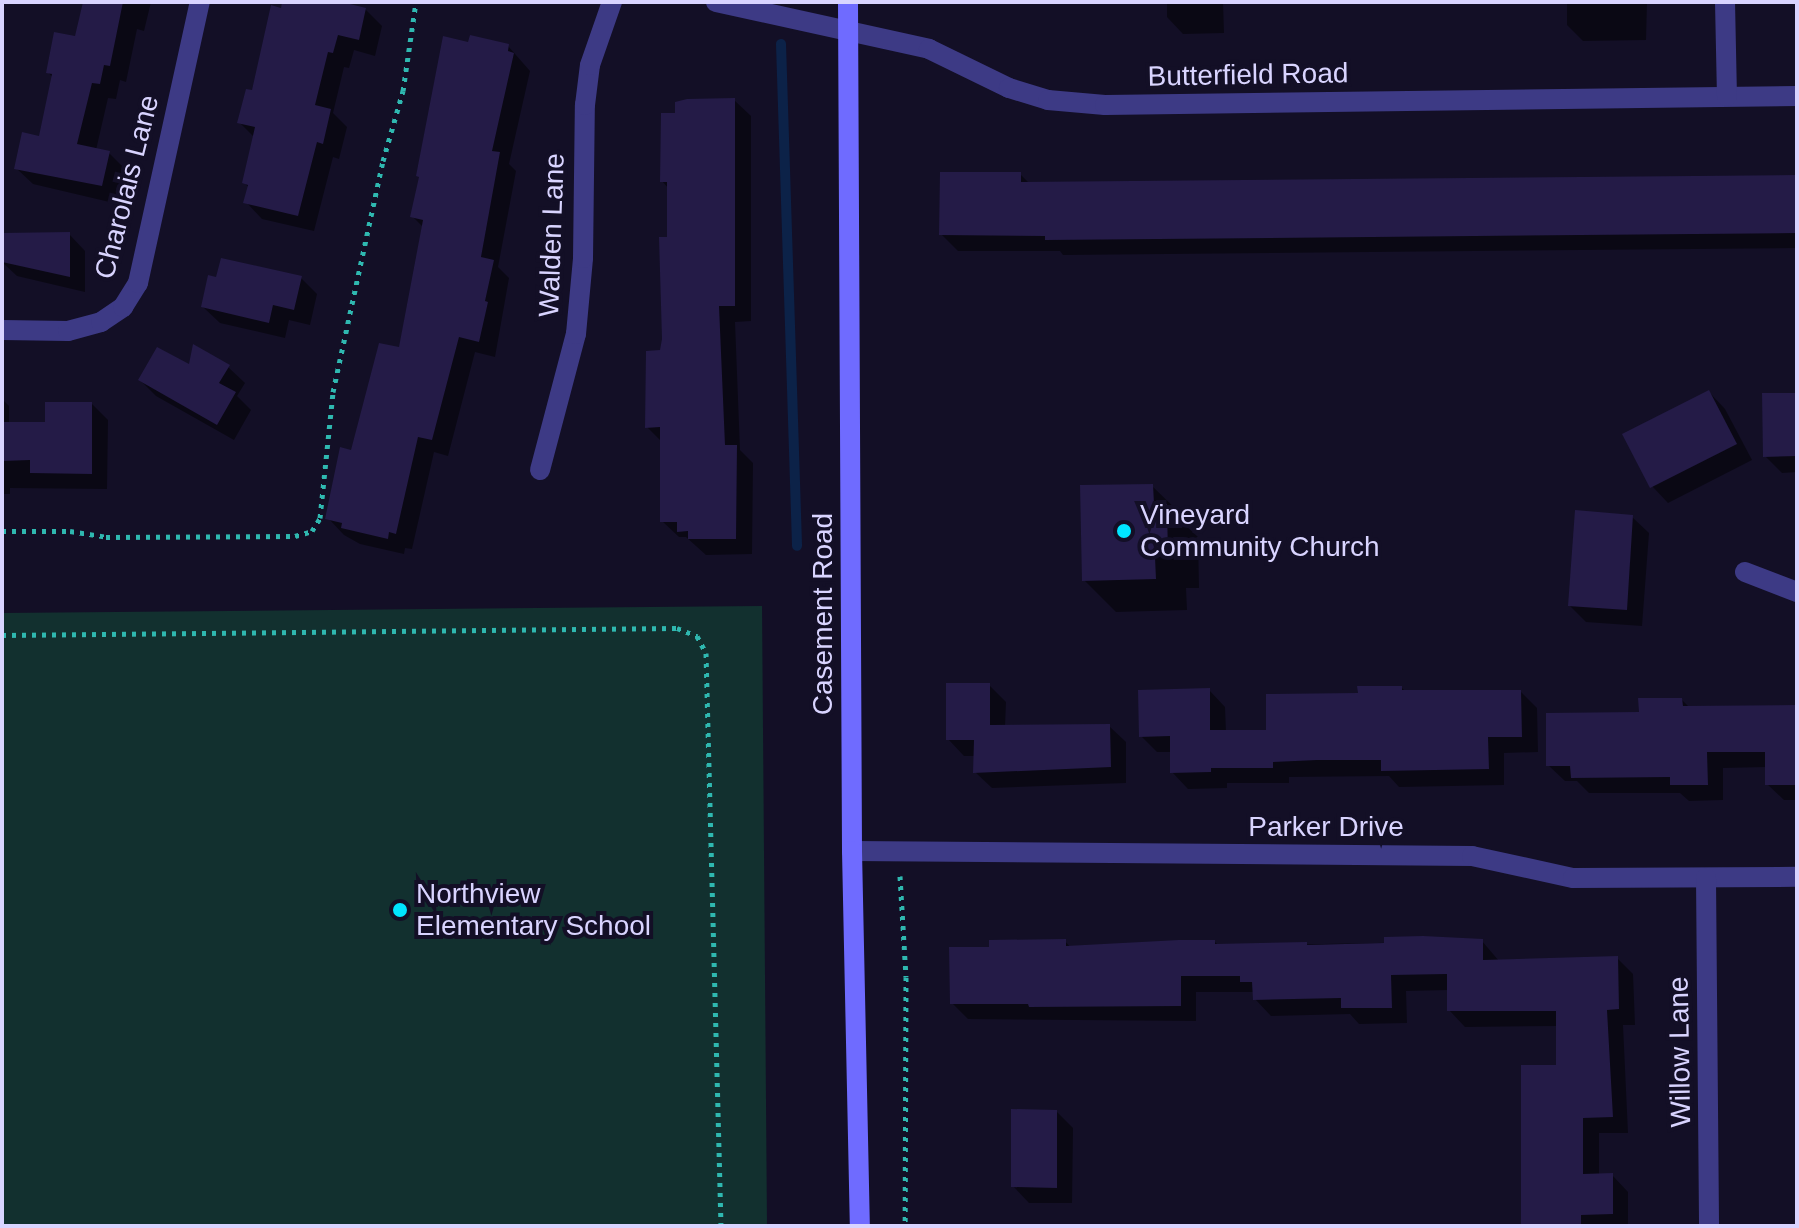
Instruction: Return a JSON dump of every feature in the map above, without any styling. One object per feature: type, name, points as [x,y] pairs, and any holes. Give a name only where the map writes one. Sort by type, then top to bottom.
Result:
[{"type":"street","name":"Charolais Lane","points":[[2,330],[68,331],[101,322],[123,307],[138,283],[200,2]]},
{"type":"street","name":"Walden Lane","points":[[540,470],[576,334],[583,258],[585,105],[590,65],[612,2]]},
{"type":"street","name":"Butterfield Road","points":[[716,2],[929,49],[1009,88],[1048,100],[1105,105],[1797,96]]},
{"type":"street","name":"Casement Road","points":[[848,2],[852,851],[860,1226]]},
{"type":"street","points":[[1725,2],[1727,96]]},
{"type":"street","points":[[1745,572],[1797,592]]},
{"type":"street","name":"Parker Drive","points":[[852,851],[1472,856],[1573,878],[1797,877]]},
{"type":"street","name":"Willow Lane","points":[[1706,878],[1709,1226]]},
{"type":"path","points":[[2,531],[70,531],[106,537],[295,536],[312,531],[320,518],[333,392],[383,161],[403,91],[416,2]]},
{"type":"path","points":[[2,635],[677,628],[697,636],[706,653],[721,1226]]},
{"type":"path","points":[[899,851],[906,977],[905,1226]]},
{"type":"green space","name":"Northview Elementary School","points":[[762,606],[767,1226],[2,1226],[2,613]]},
{"type":"building","points":[[83,2],[123,2],[110,66],[104,65],[100,84],[92,83],[77,144],[110,151],[102,186],[14,169],[22,132],[39,136],[52,74],[46,73],[54,32],[75,36]]},
{"type":"building","points":[[282,2],[342,2],[366,8],[359,40],[338,35],[333,53],[328,52],[315,105],[331,109],[323,144],[317,142],[298,216],[243,203],[248,185],[242,183],[255,127],[237,123],[246,89],[252,90],[271,5],[281,8]]},
{"type":"building","points":[[470,35],[509,44],[508,51],[514,53],[492,151],[500,152],[481,257],[494,260],[485,301],[488,302],[479,342],[459,337],[432,440],[418,437],[396,534],[389,532],[388,539],[341,528],[342,523],[325,519],[340,447],[351,450],[379,343],[399,347],[423,220],[410,217],[443,36],[468,42]]},
{"type":"building","points":[[735,98],[735,306],[719,306],[725,445],[737,445],[736,539],[688,539],[688,531],[677,532],[677,522],[660,522],[660,427],[645,428],[646,351],[660,350],[662,339],[659,237],[667,237],[667,182],[660,182],[661,113],[675,113],[675,102],[687,99]]},
{"type":"building","points":[[940,172],[1021,172],[1021,182],[1797,175],[1797,233],[1045,240],[1045,236],[939,235]]},
{"type":"building","points":[[70,232],[70,277],[2,262],[2,233]]},
{"type":"building","points":[[221,258],[302,276],[294,310],[273,305],[269,323],[201,307],[208,275],[216,277]]},
{"type":"building","points":[[193,344],[230,365],[219,383],[236,392],[217,425],[138,380],[157,347],[189,364]]},
{"type":"building","points":[[1709,390],[1737,444],[1650,488],[1622,434]]},
{"type":"building","points":[[1762,393],[1797,393],[1797,456],[1763,457]]},
{"type":"building","points":[[45,402],[92,402],[92,474],[30,473],[30,460],[2,461],[2,422],[45,422]]},
{"type":"building","name":"Vineyard Community Church","points":[[1153,484],[1154,504],[1167,504],[1168,557],[1155,557],[1156,579],[1082,581],[1080,485]]},
{"type":"building","points":[[1575,510],[1633,515],[1627,610],[1568,606]]},
{"type":"building","points":[[946,683],[990,683],[990,725],[1110,724],[1111,767],[973,773],[974,740],[946,740]]},
{"type":"building","points":[[1357,686],[1402,686],[1402,690],[1521,690],[1522,737],[1488,737],[1489,769],[1381,771],[1381,760],[1317,760],[1273,762],[1273,768],[1211,768],[1211,772],[1170,773],[1170,736],[1139,737],[1138,690],[1210,688],[1210,730],[1266,730],[1266,694],[1358,693]]},
{"type":"building","points":[[1638,698],[1682,698],[1683,706],[1797,705],[1797,785],[1765,785],[1765,752],[1707,752],[1708,785],[1670,785],[1670,777],[1571,778],[1570,766],[1546,766],[1546,713],[1639,712]]},
{"type":"building","points":[[1384,937],[1483,939],[1483,960],[1618,956],[1619,1009],[1607,1010],[1613,1117],[1583,1118],[1583,1174],[1613,1173],[1613,1214],[1581,1215],[1581,1226],[1521,1226],[1521,1065],[1556,1065],[1556,1011],[1447,1011],[1447,974],[1391,975],[1392,1008],[1341,1008],[1341,998],[1253,1000],[1252,982],[1240,982],[1240,976],[1181,976],[1181,1006],[950,1004],[949,947],[989,947],[989,940],[1066,939],[1066,946],[1179,940],[1215,940],[1215,944],[1307,942],[1307,945],[1384,943]]},
{"type":"building","points":[[1011,1109],[1057,1110],[1057,1188],[1011,1187]]},
{"type":"waterway","points":[[781,44],[797,546]]},
{"type":"place","name":"Vineyard Community Church","points":[[1124,531]]},
{"type":"place","name":"Northview Elementary School","points":[[400,910]]}]
